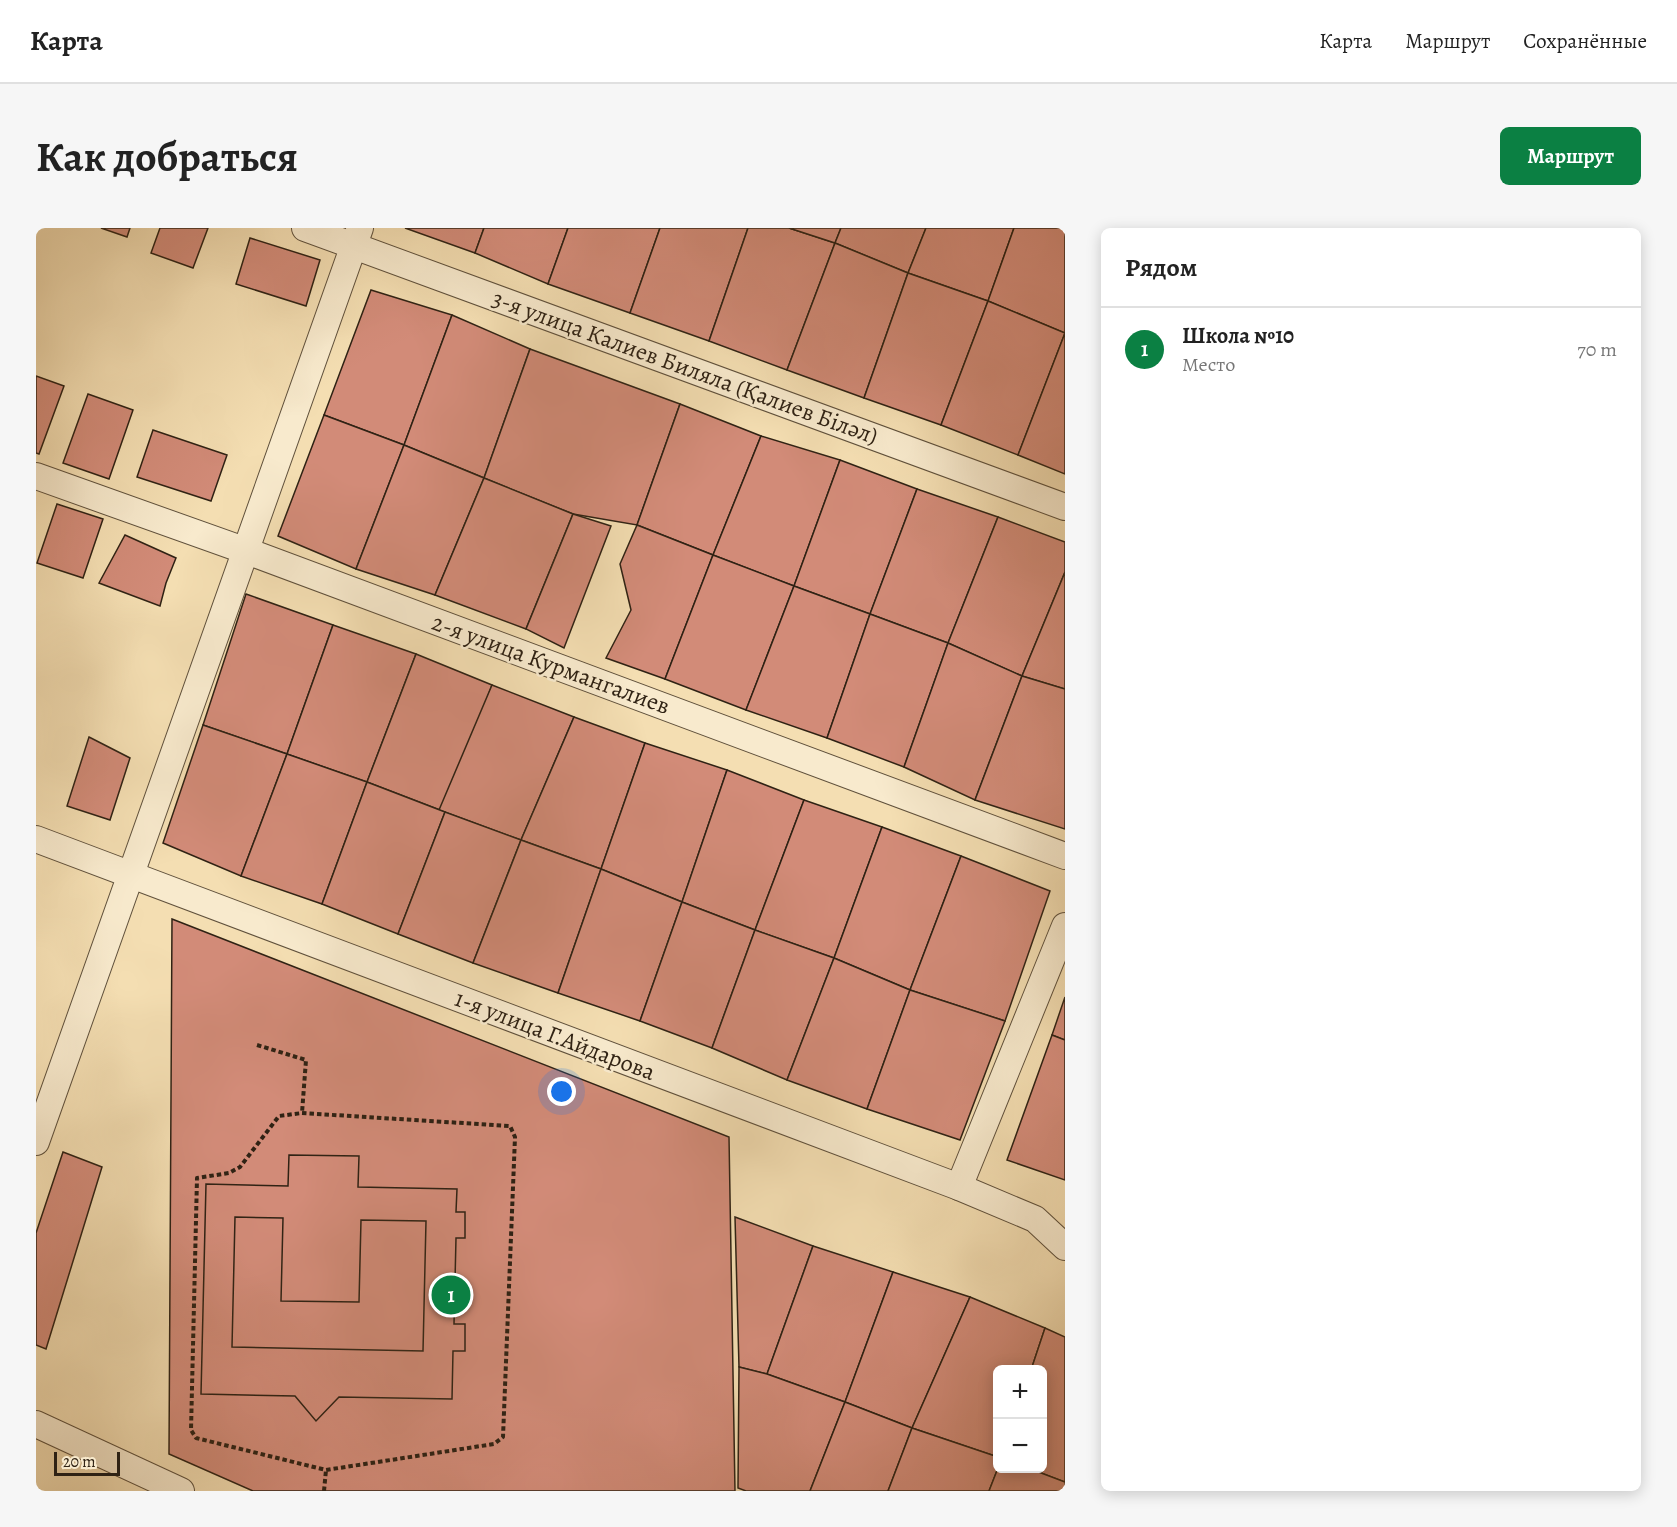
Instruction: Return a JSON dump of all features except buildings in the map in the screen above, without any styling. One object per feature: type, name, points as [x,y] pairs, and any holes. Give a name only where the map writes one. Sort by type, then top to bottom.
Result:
[{"type":"street","name":"3-я улица Калиев Биляла (Қалиев Біләл)","points":[[305,228],[357,237],[1065,507]]},
{"type":"street","points":[[36,1142],[357,237]]},
{"type":"street","name":"2-я улица Курмангалиев","points":[[36,476],[246,551],[1065,856]]},
{"type":"street","name":"1-я улица Г.Айдарова","points":[[36,839],[959,1187],[1035,1219],[1065,1247]]},
{"type":"street","points":[[959,1187],[1065,926]]},
{"type":"street","points":[[36,1424],[181,1491]]},
{"type":"path","points":[[257,1045],[306,1060],[302,1113]]},
{"type":"path","points":[[302,1113],[510,1126],[515,1137],[503,1437],[494,1444],[326,1470],[196,1438],[191,1430],[197,1178],[229,1173],[240,1167],[279,1116],[302,1113]]},
{"type":"path","points":[[324,1491],[326,1470]]},
{"type":"place","name":"Школа №10","points":[[451,1295]]}]
